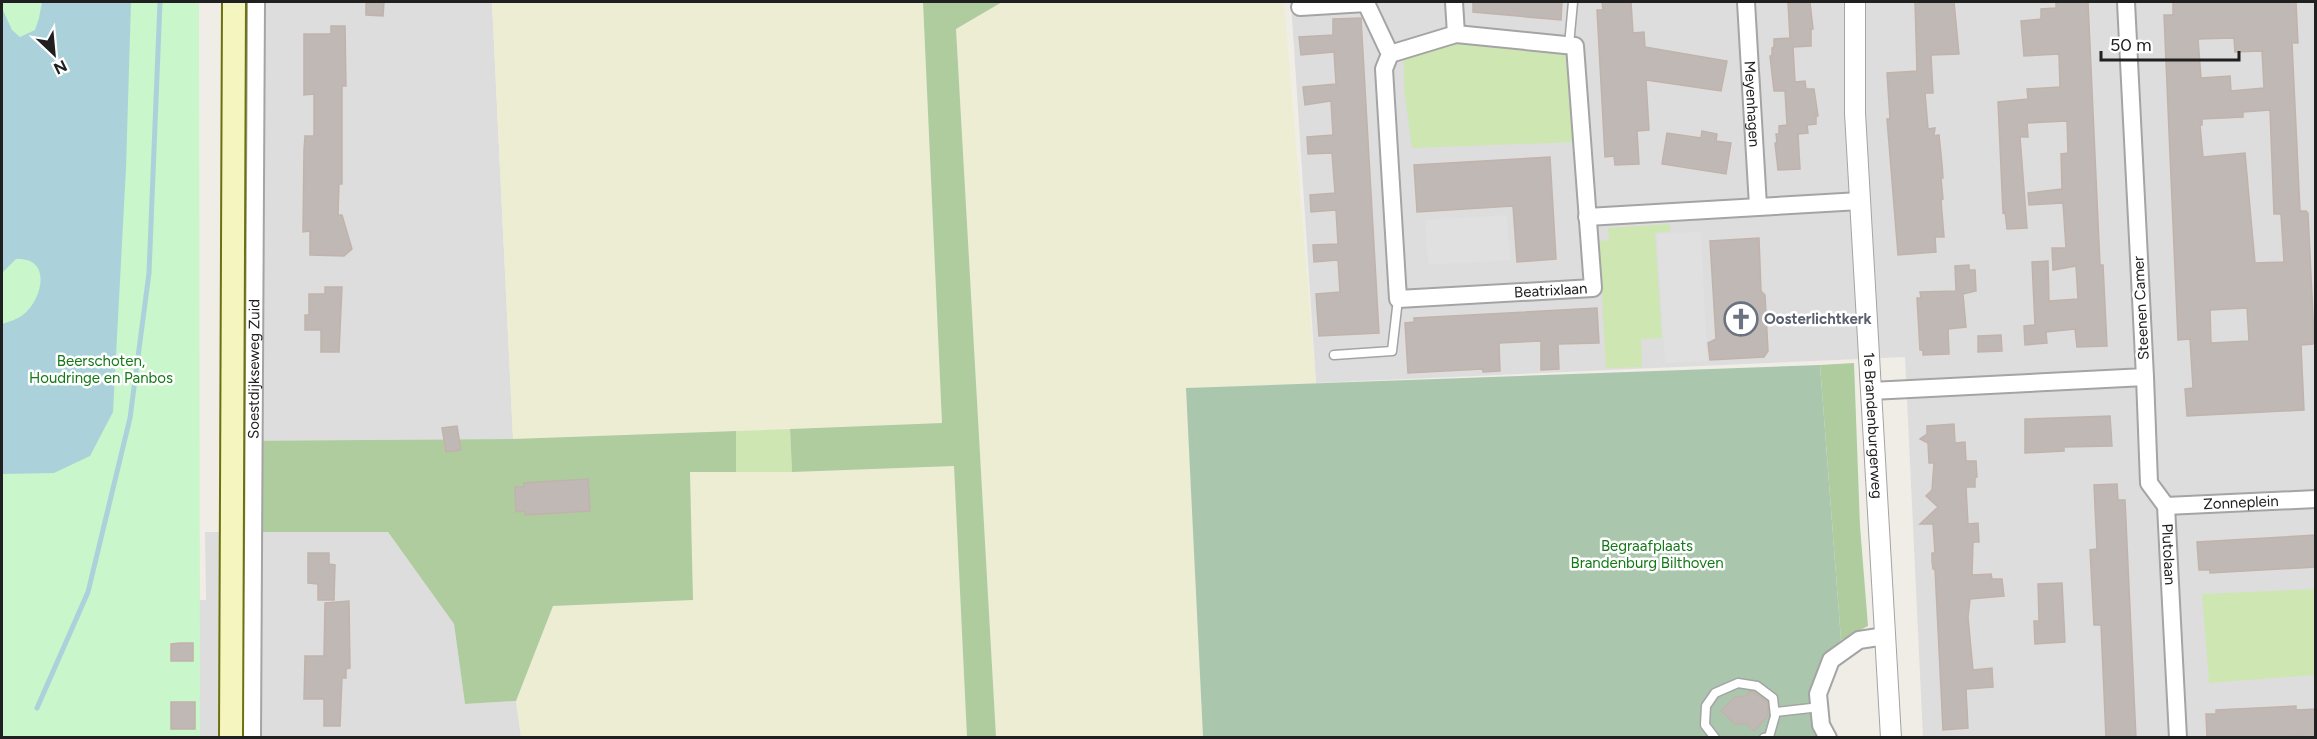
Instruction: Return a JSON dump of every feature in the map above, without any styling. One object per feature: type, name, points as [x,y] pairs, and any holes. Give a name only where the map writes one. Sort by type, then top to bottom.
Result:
[{"type":"main road","name":"Soestdijkseweg Zuid","points":[[231,738],[234,2]]},
{"type":"street","name":"Soestdijkseweg Zuid","points":[[252,738],[256,2]]},
{"type":"street","points":[[1454,2],[1456,34]]},
{"type":"street","name":"Meyenhagen","points":[[1746,2],[1758,206]]},
{"type":"street","name":"1e Brandenburgerweg","points":[[1855,2],[1855,113],[1891,738]]},
{"type":"street","name":"Steenen Camer","points":[[1870,391],[2145,376],[2126,2]]},
{"type":"street","points":[[1299,7],[1366,3],[1390,54],[1384,69],[1398,299]]},
{"type":"street","points":[[1390,54],[1456,34],[1569,45]]},
{"type":"street","name":"Beatrixlaan","points":[[1398,299],[1593,288],[1575,46],[1569,45]]},
{"type":"street","points":[[1587,217],[1860,201]]},
{"type":"street","name":"Plutolaan","points":[[2145,376],[2150,483],[2166,506],[2178,738]]},
{"type":"street","name":"Zonneplein","points":[[2166,506],[2316,499]]},
{"type":"street","points":[[1828,738],[1821,725],[1818,694],[1831,660],[1859,640],[1885,636]]},
{"type":"lane","points":[[1569,45],[1573,2]]},
{"type":"lane","points":[[1334,355],[1392,351],[1398,299]]},
{"type":"lane","points":[[1716,738],[1705,725],[1706,706],[1715,693],[1738,683],[1757,686],[1773,698],[1774,712],[1768,737],[1764,738]]},
{"type":"lane","points":[[1774,712],[1820,707]]},
{"type":"shaded area","points":[[234,2],[492,2],[513,439],[232,441]]},
{"type":"shaded area","points":[[1291,2],[2315,2],[2315,737],[1923,737],[1905,357],[1316,383]]},
{"type":"shaded area","points":[[1507,215],[1510,260],[1428,265],[1425,220]]},
{"type":"shaded area","points":[[1701,232],[1707,361],[1665,363],[1657,234]]},
{"type":"shaded area","points":[[205,532],[388,532],[454,624],[465,704],[516,701],[521,737],[91,738],[142,599],[206,600]]},
{"type":"green space","name":"Beerschoten, Houdringe en Panbos","points":[[2,2],[199,2],[200,737],[2,737]]},
{"type":"green space","points":[[492,2],[923,2],[942,423],[513,439]]},
{"type":"green space","points":[[923,2],[1002,2],[956,29],[996,737],[967,737],[954,466],[792,472],[790,429],[942,423]]},
{"type":"green space","points":[[1002,2],[1284,2],[1316,383],[1186,388],[1203,737],[996,737],[956,29]]},
{"type":"green space","points":[[1460,37],[1569,48],[1576,142],[1412,148],[1404,89],[1404,59],[1415,52]]},
{"type":"green space","points":[[1670,224],[1670,231],[1655,233],[1662,338],[1641,339],[1642,367],[1606,368],[1599,241],[1609,240],[1608,228]]},
{"type":"green space","points":[[1854,363],[1860,526],[1868,626],[1841,640],[1820,365]]},
{"type":"green space","name":"Begraafplaats Brandenburg Bilthoven","points":[[1820,365],[1841,640],[1825,659],[1811,710],[1817,737],[1203,737],[1186,388]]},
{"type":"green space","points":[[790,429],[792,472],[736,472],[736,431]]},
{"type":"green space","points":[[736,431],[736,472],[690,472],[693,600],[553,606],[516,701],[465,704],[454,624],[388,532],[232,532],[232,441],[513,439]]},
{"type":"green space","points":[[954,465],[967,737],[521,737],[516,701],[552,606],[693,600],[690,472],[792,472]]},
{"type":"green space","points":[[2315,589],[2315,675],[2209,683],[2202,594]]},
{"type":"water","points":[[42,2],[131,2],[126,168],[113,412],[90,456],[54,473],[2,474],[2,324],[19,317],[31,307],[41,280],[35,264],[27,260],[16,259],[2,273],[2,8],[12,30],[20,37],[35,30]]},
{"type":"building","points":[[366,2],[384,2],[383,16],[366,15]]},
{"type":"building","points":[[1473,2],[1562,2],[1561,20],[1473,12]]},
{"type":"building","points":[[1602,2],[1631,2],[1633,33],[1644,32],[1645,47],[1727,61],[1721,91],[1646,80],[1649,130],[1637,131],[1639,164],[1615,165],[1614,156],[1605,157],[1597,10],[1603,10]]},
{"type":"building","points":[[1810,2],[1813,29],[1811,29],[1811,46],[1793,47],[1795,82],[1805,81],[1806,89],[1814,89],[1818,116],[1816,116],[1816,124],[1807,125],[1808,133],[1798,134],[1800,169],[1778,170],[1775,143],[1777,143],[1776,134],[1779,134],[1779,126],[1787,125],[1785,91],[1774,91],[1770,56],[1772,56],[1774,39],[1790,38],[1788,3]]},
{"type":"building","points":[[1915,2],[1954,2],[1959,54],[1931,55],[1933,93],[1925,93],[1928,129],[1935,128],[1934,136],[1939,135],[1943,178],[1941,178],[1943,199],[1941,200],[1944,237],[1935,237],[1936,252],[1898,255],[1887,119],[1890,119],[1887,73],[1917,71]]},
{"type":"building","points":[[2056,2],[2088,2],[2100,265],[2103,265],[2107,346],[2077,347],[2075,329],[2046,332],[2047,343],[2025,345],[2024,326],[2035,325],[2032,262],[2048,261],[2049,301],[2078,299],[2076,266],[2053,270],[2052,248],[2066,248],[2063,203],[2029,205],[2028,193],[2062,189],[2061,154],[2068,153],[2067,121],[2027,123],[2028,137],[2020,137],[2027,228],[2007,229],[2005,212],[2003,213],[1998,102],[2028,99],[2027,89],[2060,87],[2059,54],[2024,56],[2021,21],[2041,19],[2041,9],[2056,8]]},
{"type":"building","points":[[2173,2],[2296,2],[2298,43],[2292,43],[2300,211],[2308,213],[2314,337],[2313,344],[2301,345],[2304,410],[2187,416],[2185,389],[2193,388],[2190,339],[2178,340],[2164,15],[2173,15]],"holes":[[[2234,38],[2235,52],[2262,51],[2264,88],[2231,91],[2230,76],[2201,78],[2198,39]],[[2270,110],[2274,214],[2281,214],[2284,262],[2255,263],[2245,153],[2203,157],[2200,125],[2202,125],[2202,119],[2243,117],[2243,112]],[[2247,308],[2249,341],[2211,343],[2210,310]]]},
{"type":"building","points":[[1361,18],[1379,333],[1319,336],[1316,294],[1340,292],[1338,260],[1314,262],[1313,245],[1338,244],[1336,210],[1311,212],[1310,195],[1335,193],[1332,153],[1308,154],[1307,137],[1333,135],[1331,101],[1305,105],[1303,87],[1336,84],[1334,52],[1301,55],[1299,37],[1333,35],[1333,19]]},
{"type":"building","points":[[331,26],[345,26],[346,86],[342,86],[342,184],[339,184],[338,215],[342,215],[352,249],[344,256],[310,255],[310,231],[303,232],[305,136],[314,136],[314,94],[304,95],[304,34],[331,34]]},
{"type":"building","points":[[1702,131],[1717,134],[1716,141],[1731,143],[1726,174],[1662,164],[1667,133],[1701,138]]},
{"type":"building","points":[[1550,157],[1556,259],[1517,262],[1513,206],[1417,212],[1414,165]]},
{"type":"building","name":"Oosterlichtkerk","points":[[1759,238],[1761,291],[1765,295],[1768,351],[1764,357],[1710,360],[1708,343],[1716,339],[1710,241]]},
{"type":"building","points":[[1969,265],[1969,270],[1975,270],[1976,291],[1963,294],[1966,327],[1948,329],[1949,354],[1923,355],[1923,350],[1920,350],[1917,298],[1921,298],[1920,292],[1956,291],[1955,266]]},
{"type":"building","points":[[325,287],[342,287],[339,352],[321,352],[321,330],[305,330],[305,315],[309,315],[309,294],[325,294]]},
{"type":"building","points":[[1597,308],[1599,343],[1558,344],[1559,369],[1541,370],[1541,341],[1499,343],[1500,371],[1483,372],[1483,369],[1408,373],[1405,323],[1414,322],[1414,318]]},
{"type":"building","points":[[2001,335],[2002,351],[1978,352],[1978,336]]},
{"type":"building","points":[[2110,416],[2112,446],[2064,447],[2064,451],[2025,453],[2025,419]]},
{"type":"building","points":[[1954,424],[1955,443],[1965,442],[1966,461],[1976,461],[1975,487],[1966,487],[1968,524],[1978,523],[1979,542],[1973,542],[1972,575],[1991,574],[1992,579],[2002,579],[2004,596],[1970,599],[1968,617],[1973,670],[1992,668],[1993,687],[1966,689],[1968,728],[1943,730],[1935,569],[1933,569],[1932,561],[1932,553],[1935,553],[1933,524],[1920,524],[1938,507],[1926,496],[1932,490],[1934,463],[1929,463],[1928,443],[1920,439],[1927,434],[1927,426]]},
{"type":"building","points":[[457,426],[461,450],[446,452],[442,428]]},
{"type":"building","points":[[588,479],[590,511],[525,515],[525,511],[516,512],[515,487],[524,487],[524,483]]},
{"type":"building","points":[[2117,484],[2118,500],[2125,500],[2136,738],[2106,738],[2101,625],[2094,625],[2090,550],[2097,549],[2094,485]]},
{"type":"building","points":[[2316,535],[2316,567],[2210,573],[2210,570],[2199,570],[2197,542]]},
{"type":"building","points":[[308,553],[329,553],[329,564],[335,565],[334,600],[318,600],[318,584],[308,583]]},
{"type":"building","points":[[2062,583],[2065,642],[2035,644],[2034,621],[2039,621],[2038,584]]},
{"type":"building","points":[[349,601],[350,668],[346,669],[346,678],[342,678],[340,726],[324,726],[324,699],[304,699],[305,656],[324,656],[325,603]]},
{"type":"building","points":[[193,643],[193,661],[171,661],[171,644]]},
{"type":"building","points":[[1750,691],[1764,699],[1768,708],[1768,716],[1754,731],[1747,724],[1735,724],[1721,711],[1735,697],[1746,696]]},
{"type":"building","points":[[171,702],[195,702],[195,729],[171,729]]},
{"type":"building","points":[[2296,706],[2296,710],[2316,709],[2316,736],[2207,738],[2206,714],[2216,714],[2216,710]]},
{"type":"waterway","points":[[37,708],[88,592],[130,418],[149,273],[160,2]]},
{"type":"place","name":"Oosterlichtkerk","points":[[1741,319]]}]
